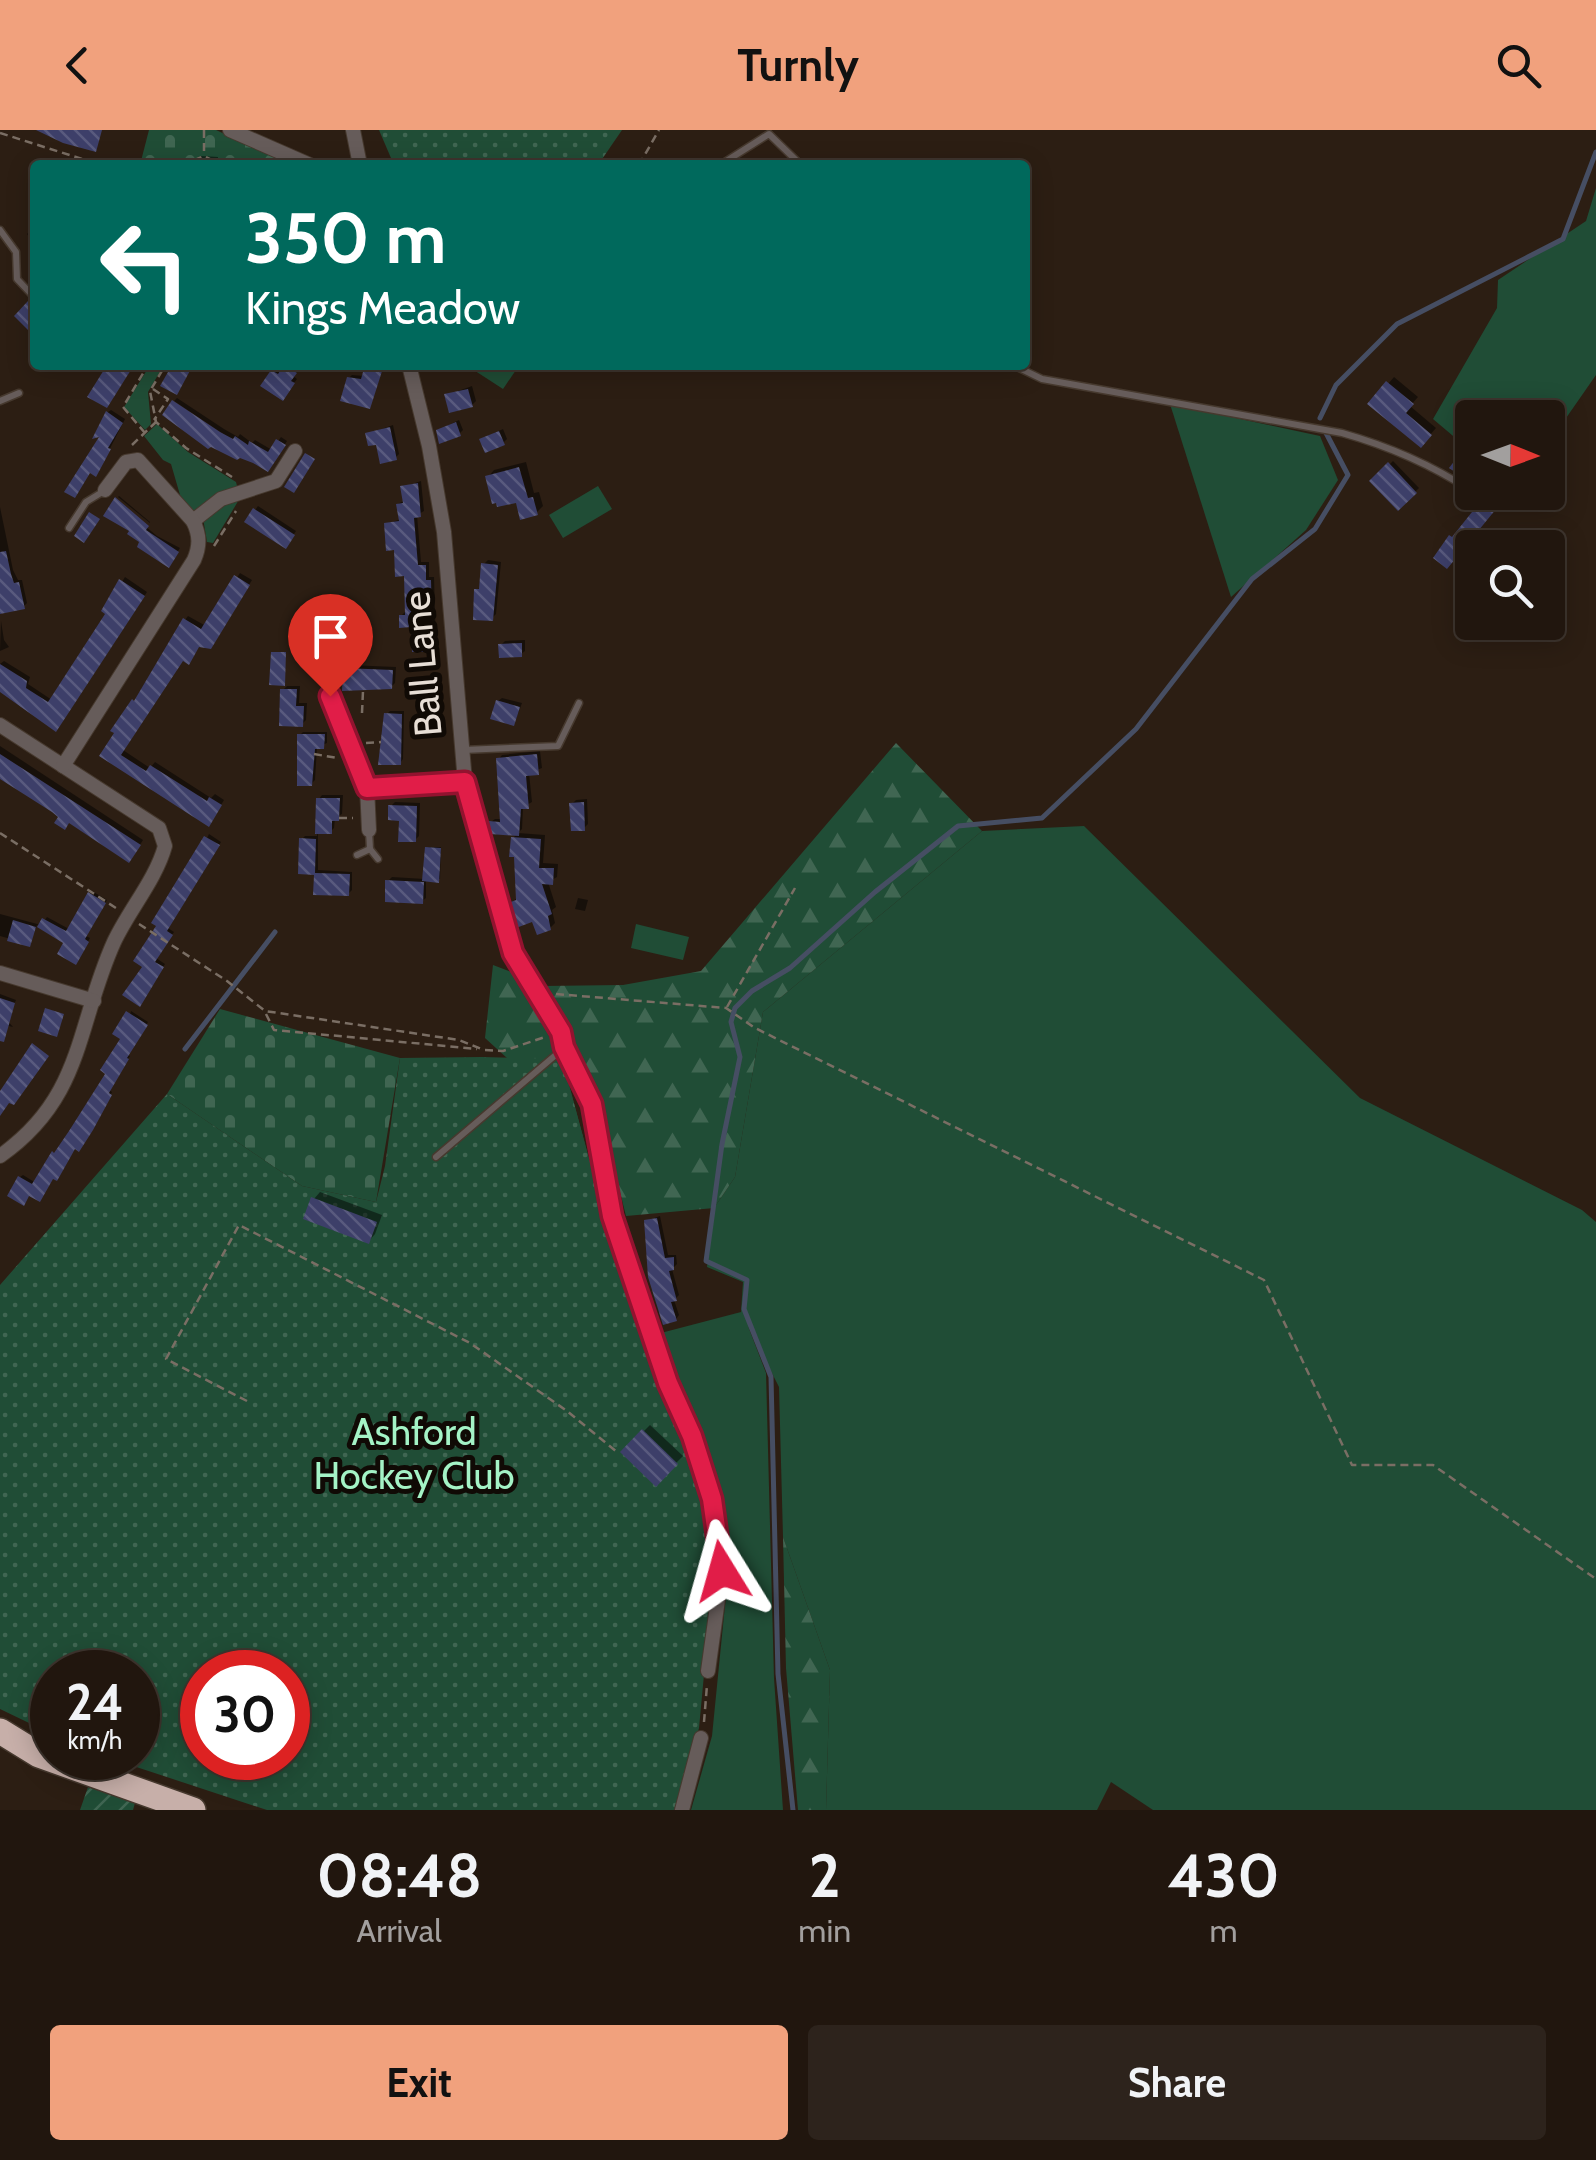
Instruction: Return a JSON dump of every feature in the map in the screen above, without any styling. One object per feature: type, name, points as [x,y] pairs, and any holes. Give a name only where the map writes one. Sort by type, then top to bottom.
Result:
[{"type":"highway","points":[[0,1731],[39,1755],[193,1810]]},
{"type":"street","points":[[230,130],[299,160]]},
{"type":"street","points":[[352,130],[359,160]]},
{"type":"street","name":"Ball Lane","points":[[410,370],[444,532],[465,782],[513,953],[563,1040],[592,1104],[612,1216],[712,1499],[722,1571],[708,1671]]},
{"type":"street","points":[[193,521],[216,502],[276,481],[295,450]]},
{"type":"street","points":[[63,766],[198,551],[193,521],[136,459],[121,466],[105,490]]},
{"type":"street","points":[[0,725],[163,834],[162,854],[110,952],[80,1048],[60,1094],[33,1130],[0,1156]]},
{"type":"street","points":[[350,746],[367,788],[369,830]]},
{"type":"street","points":[[367,788],[465,782]]},
{"type":"street","points":[[0,973],[94,1000]]},
{"type":"street","points":[[682,1810],[702,1738]]},
{"type":"lane","points":[[728,160],[769,134],[796,160]]},
{"type":"lane","points":[[0,230],[16,252],[17,279],[30,293]]},
{"type":"lane","points":[[1023,370],[1042,379],[1342,433],[1378,443],[1455,480]]},
{"type":"lane","points":[[0,401],[19,393]]},
{"type":"lane","points":[[69,528],[86,502],[105,490]]},
{"type":"lane","points":[[330,696],[350,746]]},
{"type":"lane","points":[[461,750],[558,746],[579,703]]},
{"type":"lane","points":[[369,830],[370,849],[378,859]]},
{"type":"lane","points":[[357,855],[370,849]]},
{"type":"lane","points":[[436,1157],[563,1040]]},
{"type":"path","points":[[204,130],[204,156]]},
{"type":"path","points":[[642,160],[659,130]]},
{"type":"path","points":[[0,134],[85,160]]},
{"type":"path","points":[[194,160],[204,156],[212,160]]},
{"type":"path","points":[[144,432],[123,407],[147,370]]},
{"type":"path","points":[[162,370],[150,396],[155,421],[188,450],[238,481],[241,494],[240,503],[214,546],[198,551]]},
{"type":"path","points":[[126,450],[155,421],[168,399],[152,389]]},
{"type":"path","points":[[188,450],[193,444]]},
{"type":"path","points":[[195,454],[198,449]]},
{"type":"path","points":[[208,462],[212,455]]},
{"type":"path","points":[[226,473],[232,464]]},
{"type":"path","points":[[362,712],[363,692]]},
{"type":"path","points":[[314,754],[333,755],[341,765]]},
{"type":"path","points":[[0,833],[228,981],[265,1011],[274,1030],[503,1052],[563,1040]]},
{"type":"path","points":[[727,1010],[796,888]]},
{"type":"path","points":[[535,992],[727,1010],[1264,1280],[1352,1465],[1432,1465],[1596,1578]]},
{"type":"path","points":[[265,1011],[460,1040],[484,1050]]},
{"type":"path","points":[[247,1401],[166,1359],[240,1225],[470,1344],[617,1452]]},
{"type":"path","points":[[702,1738],[708,1671]]},
{"type":"green space","points":[[149,130],[216,130],[276,158],[275,160],[141,160]]},
{"type":"green space","points":[[379,130],[622,130],[601,160],[391,158]]},
{"type":"green space","points":[[1596,188],[1596,375],[1565,420],[1565,400],[1455,400],[1455,438],[1433,419],[1497,308],[1498,280],[1586,221]]},
{"type":"green space","points":[[147,370],[161,370],[148,392],[151,424],[145,430],[124,407]]},
{"type":"green space","points":[[474,370],[516,370],[503,389]]},
{"type":"green space","points":[[1170,404],[1320,436],[1338,480],[1306,530],[1231,597]]},
{"type":"green space","points":[[157,424],[188,452],[236,482],[238,490],[193,511],[180,495],[171,464],[144,436]]},
{"type":"green space","points":[[598,486],[612,509],[563,538],[549,515]]},
{"type":"green space","points":[[240,498],[213,543],[207,542],[203,518],[214,507]]},
{"type":"green space","points":[[896,743],[982,831],[763,1012],[735,1177],[714,1208],[626,1216],[590,1072],[543,986],[623,985],[701,971]]},
{"type":"green space","points":[[1084,826],[1360,1098],[1582,1210],[1596,1222],[1596,1810],[1153,1810],[1111,1782],[1097,1810],[826,1810],[830,1670],[783,1537],[779,1387],[748,1326],[766,1373],[774,1678],[783,1810],[691,1810],[712,1736],[728,1575],[720,1492],[657,1334],[741,1312],[743,1282],[707,1267],[714,1208],[735,1177],[763,1012],[982,831]]},
{"type":"green space","points":[[636,924],[689,937],[683,960],[631,948]]},
{"type":"green space","points":[[493,965],[514,973],[562,1059],[618,1266],[517,1067],[485,1038]]},
{"type":"green space","points":[[220,1009],[400,1058],[376,1202],[302,1186],[167,1094]]},
{"type":"green space","name":"Ashford Hockey Club","points":[[400,1058],[562,1059],[618,1266],[699,1488],[714,1567],[699,1728],[676,1810],[267,1810],[160,1775],[160,1650],[30,1650],[30,1723],[0,1709],[0,1285],[167,1094],[302,1186],[376,1202]]},
{"type":"green space","points":[[783,1537],[830,1670],[826,1810],[798,1810],[786,1668]]},
{"type":"green space","points":[[88,1787],[135,1803],[133,1810],[80,1810]]},
{"type":"building","points":[[36,130],[102,130],[96,152]]},
{"type":"building","points":[[30,302],[30,332],[14,316]]},
{"type":"building","points":[[104,370],[131,370],[107,408],[87,397]]},
{"type":"building","points":[[169,370],[190,370],[177,395],[160,386]]},
{"type":"building","points":[[271,370],[278,374],[281,370],[297,373],[283,401],[260,386]]},
{"type":"building","points":[[364,370],[382,370],[370,409],[340,401],[347,377],[361,379]]},
{"type":"building","points":[[1386,381],[1414,404],[1406,413],[1432,435],[1421,448],[1367,404]]},
{"type":"building","points":[[468,389],[473,407],[449,413],[444,394]]},
{"type":"building","points":[[172,400],[220,432],[248,445],[249,441],[268,452],[276,439],[286,445],[268,472],[240,458],[208,449],[162,415]]},
{"type":"building","points":[[106,411],[123,423],[96,477],[90,473],[75,498],[64,492],[99,437],[92,439]]},
{"type":"building","points":[[456,422],[461,436],[439,444],[436,430]]},
{"type":"building","points":[[390,427],[397,460],[380,464],[376,445],[368,446],[365,433]]},
{"type":"building","points":[[499,431],[505,445],[485,453],[479,439]]},
{"type":"building","points":[[305,453],[315,459],[294,493],[284,487]]},
{"type":"building","points":[[1388,462],[1417,493],[1398,511],[1369,481]]},
{"type":"building","points":[[519,467],[528,498],[533,497],[538,515],[520,520],[516,503],[497,507],[492,504],[485,476]]},
{"type":"building","points":[[418,483],[421,517],[414,518],[418,565],[426,565],[426,580],[431,580],[433,652],[412,652],[411,627],[399,628],[399,615],[405,615],[404,576],[395,577],[394,550],[386,551],[384,523],[399,521],[396,504],[403,503],[400,486]]},
{"type":"building","points":[[115,497],[149,526],[146,530],[179,552],[169,568],[137,547],[139,542],[127,534],[129,531],[103,516]]},
{"type":"building","points":[[253,508],[295,535],[286,549],[244,522]]},
{"type":"building","points":[[1474,510],[1495,510],[1479,530],[1458,530]]},
{"type":"building","points":[[89,512],[100,519],[84,543],[74,536]]},
{"type":"building","points":[[1455,533],[1455,559],[1447,569],[1433,558],[1449,535]]},
{"type":"building","points":[[6,551],[25,609],[0,614],[0,552]]},
{"type":"building","points":[[481,563],[498,565],[493,621],[473,620],[474,589],[479,589]]},
{"type":"building","points":[[234,575],[250,585],[211,649],[199,647],[189,665],[183,661],[121,755],[146,771],[150,765],[207,801],[209,797],[222,805],[209,827],[99,756],[114,733],[110,731],[134,701],[183,618],[201,629]]},
{"type":"building","points":[[119,579],[145,596],[56,732],[0,692],[0,664],[27,681],[26,688],[48,702],[105,614],[101,611]]},
{"type":"building","points":[[301,623],[336,625],[335,652],[322,651],[323,644],[300,643]]},
{"type":"building","points":[[522,643],[522,657],[499,658],[498,644]]},
{"type":"building","points":[[271,652],[286,652],[285,686],[269,685]]},
{"type":"building","points":[[343,668],[393,670],[392,689],[342,691]]},
{"type":"building","points":[[280,689],[297,689],[296,706],[304,706],[303,727],[279,726]]},
{"type":"building","points":[[496,700],[520,707],[514,726],[490,719]]},
{"type":"building","points":[[384,713],[402,714],[401,765],[378,765]]},
{"type":"building","points":[[297,734],[325,734],[324,749],[315,749],[312,786],[297,786]]},
{"type":"building","points":[[0,754],[141,845],[129,863],[69,823],[65,830],[54,823],[58,817],[52,812],[0,779]]},
{"type":"building","points":[[537,754],[539,775],[526,776],[529,809],[521,809],[519,836],[490,834],[489,821],[500,822],[496,758]]},
{"type":"building","points":[[316,798],[340,798],[339,821],[332,821],[332,834],[315,834]]},
{"type":"building","points":[[584,802],[585,831],[571,831],[569,803]]},
{"type":"building","points":[[388,805],[417,806],[416,842],[398,842],[399,821],[388,820]]},
{"type":"building","points":[[204,836],[220,845],[167,931],[173,935],[155,962],[164,967],[140,1007],[122,995],[142,967],[133,961],[156,926],[151,923]]},
{"type":"building","points":[[511,837],[541,839],[539,868],[554,868],[553,885],[542,884],[552,914],[548,916],[551,930],[537,935],[532,922],[516,928],[508,903],[516,900],[514,857],[509,857]]},
{"type":"building","points":[[299,838],[316,839],[315,873],[350,874],[349,896],[313,895],[314,875],[298,874]]},
{"type":"building","points":[[425,847],[441,848],[439,883],[422,881]]},
{"type":"building","points":[[385,880],[424,882],[423,904],[385,902]]},
{"type":"building","points":[[88,892],[106,903],[85,939],[89,942],[76,965],[57,954],[63,943],[37,927],[42,918],[66,931]]},
{"type":"building","points":[[13,920],[36,927],[30,947],[7,941]]},
{"type":"building","points":[[0,998],[15,1003],[4,1042],[0,1041]]},
{"type":"building","points":[[45,1008],[64,1014],[57,1037],[38,1031]]},
{"type":"building","points":[[126,1011],[148,1025],[109,1093],[112,1095],[57,1181],[53,1179],[40,1202],[29,1196],[24,1206],[7,1196],[18,1176],[32,1184],[69,1131],[105,1074],[100,1070],[120,1039],[112,1034]]},
{"type":"building","points":[[32,1043],[49,1056],[14,1105],[9,1103],[0,1116],[0,1091]]},
{"type":"building","points":[[311,1197],[377,1222],[369,1244],[303,1219]]},
{"type":"building","points":[[657,1218],[665,1258],[674,1257],[674,1270],[669,1271],[677,1301],[671,1302],[677,1321],[663,1325],[648,1277],[644,1220]]},
{"type":"building","points":[[642,1429],[678,1464],[656,1487],[620,1452]]},
{"type":"waterway","points":[[1320,418],[1336,385],[1397,324],[1563,239],[1596,152]]},
{"type":"waterway","points":[[793,1810],[778,1674],[771,1377],[744,1309],[747,1280],[706,1261],[722,1144],[740,1057],[731,1022],[735,1008],[752,991],[790,968],[875,892],[958,826],[1042,818],[1136,729],[1252,579],[1315,529],[1348,475],[1325,431]]},
{"type":"waterway","points":[[185,1049],[275,932]]},
{"type":"route","points":[[330,696],[367,788],[465,782],[513,953],[561,1032],[564,1047],[592,1104],[612,1216],[712,1499],[722,1571]]}]
